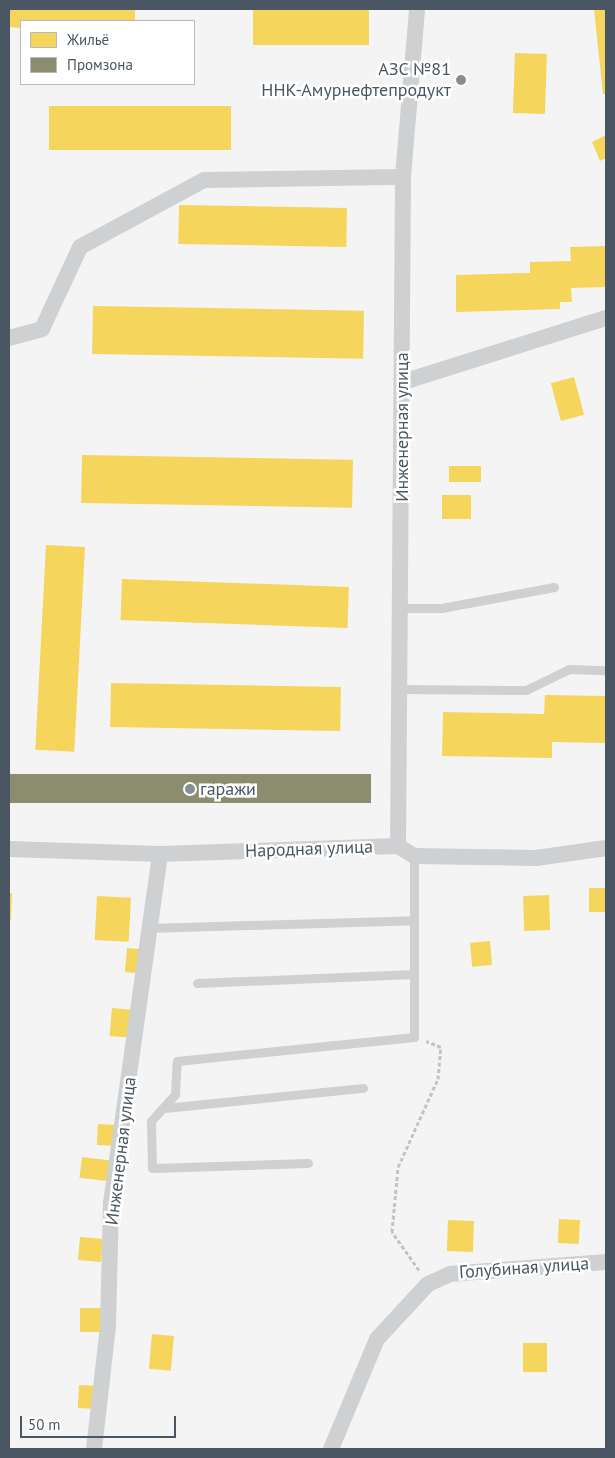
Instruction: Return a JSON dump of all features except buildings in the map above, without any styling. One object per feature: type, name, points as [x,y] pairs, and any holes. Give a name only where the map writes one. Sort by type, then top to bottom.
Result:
[{"type":"street","name":"Инженерная улица","points":[[398,846],[403,382],[403,177],[417,9]]},
{"type":"street","points":[[9,338],[42,329],[80,247],[204,180],[403,177]]},
{"type":"street","points":[[403,382],[606,318]]},
{"type":"street","name":"Народная улица","points":[[9,849],[160,854],[398,846],[414,856]]},
{"type":"street","points":[[414,856],[536,858],[606,848]]},
{"type":"street","name":"Инженерная улица","points":[[94,1449],[108,1326],[111,1203],[160,854]]},
{"type":"street","name":"Голубиная улица","points":[[331,1449],[377,1339],[428,1284],[450,1274],[606,1262]]},
{"type":"lane","points":[[401,608],[440,608],[554,587]]},
{"type":"lane","points":[[400,689],[526,690],[569,669],[606,670]]},
{"type":"lane","points":[[308,1163],[152,1168],[151,1121],[176,1094],[177,1061],[414,1037],[414,856]]},
{"type":"lane","points":[[149,928],[414,920]]},
{"type":"lane","points":[[198,984],[414,974]]},
{"type":"lane","points":[[164,1108],[363,1088]]},
{"type":"path","points":[[414,1037],[440,1047],[438,1079],[398,1167],[392,1232],[428,1284]]},
{"type":"place","name":"АЗС №81 ННК-Амурнефтепродукт","points":[[461,80]]},
{"type":"place","name":"гаражи","points":[[190,789]]}]
